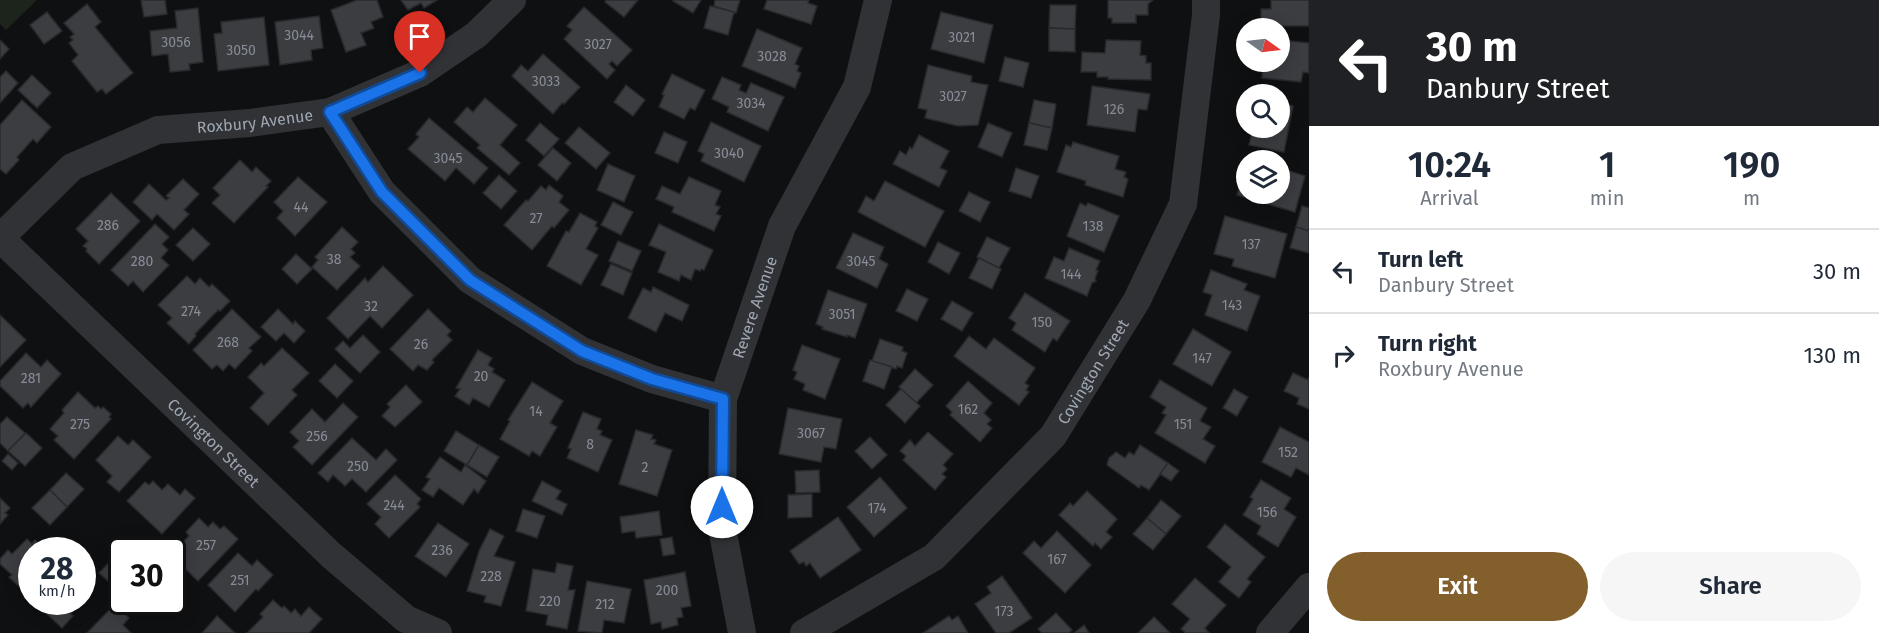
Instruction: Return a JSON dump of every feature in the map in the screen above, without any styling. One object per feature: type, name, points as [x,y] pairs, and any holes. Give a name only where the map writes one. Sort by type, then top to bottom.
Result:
[{"type":"street","name":"Roxbury Avenue","points":[[0,238],[72,167],[158,130],[250,123],[330,112],[420,73],[476,35],[512,0]]},
{"type":"street","name":"Revere Avenue","points":[[742,633],[722,528],[723,399],[782,226],[857,87],[878,0]]},
{"type":"street","name":"Covington Street","points":[[804,633],[934,558],[1053,436],[1137,300],[1183,204],[1206,0]]},
{"type":"street","points":[[330,112],[382,192],[470,280],[582,351],[652,379],[723,399]]},
{"type":"street","name":"Covington Street","points":[[0,238],[330,555],[406,619],[438,633]]},
{"type":"street","points":[[1270,633],[1309,587]]},
{"type":"shaded area","points":[[0,0],[37,0],[6,30],[0,24]]},
{"type":"building","points":[[141,0],[165,0],[167,14],[144,17]]},
{"type":"building","points":[[357,0],[377,0],[383,17],[371,22],[374,28],[361,33],[366,45],[346,52],[331,10]]},
{"type":"building","points":[[401,0],[437,0],[424,8],[421,3],[408,10]]},
{"type":"building","points":[[606,0],[638,0],[624,17],[605,2]]},
{"type":"building","points":[[674,0],[701,0],[693,13]]},
{"type":"building","points":[[715,0],[740,0],[736,13],[714,6]]},
{"type":"building","points":[[767,0],[809,0],[808,3],[817,6],[811,24],[764,9]]},
{"type":"building","points":[[1108,0],[1153,0],[1148,4],[1148,15],[1136,15],[1136,23],[1112,23],[1112,18],[1108,18]]},
{"type":"building","points":[[1271,0],[1309,0],[1309,26],[1290,26],[1290,18],[1261,18],[1261,9],[1271,9]]},
{"type":"building","points":[[87,4],[101,22],[95,27],[133,73],[106,94],[102,89],[97,92],[72,61],[78,55],[69,43],[73,40],[70,37],[74,34],[64,23]]},
{"type":"building","points":[[1050,5],[1076,5],[1075,29],[1049,28]]},
{"type":"building","points":[[710,6],[734,12],[728,35],[704,28]]},
{"type":"building","points":[[584,7],[632,50],[617,66],[612,61],[609,64],[615,70],[607,79],[564,39],[572,30],[567,26]]},
{"type":"building","points":[[198,8],[203,62],[189,64],[190,70],[170,72],[168,54],[152,56],[150,31],[177,28],[175,11]]},
{"type":"building","points":[[47,12],[62,31],[44,44],[30,25]]},
{"type":"building","points":[[941,12],[993,25],[984,63],[931,49]]},
{"type":"building","points":[[319,16],[323,48],[311,50],[312,60],[280,65],[275,22]]},
{"type":"building","points":[[264,17],[269,65],[218,71],[214,34],[222,33],[221,22]]},
{"type":"building","points":[[1049,28],[1075,29],[1075,52],[1049,51]]},
{"type":"building","points":[[757,29],[802,48],[795,64],[799,66],[797,71],[801,73],[795,88],[742,66]]},
{"type":"building","points":[[0,40],[9,49],[0,59]]},
{"type":"building","points":[[1106,40],[1141,41],[1140,55],[1146,56],[1146,63],[1151,63],[1151,80],[1108,79],[1108,77],[1097,77],[1097,72],[1081,72],[1082,52],[1105,53]]},
{"type":"building","points":[[1290,41],[1309,43],[1309,73],[1303,72],[1301,82],[1262,78],[1262,72],[1290,72]]},
{"type":"building","points":[[543,54],[580,87],[553,114],[512,76],[521,65],[528,71]]},
{"type":"building","points":[[1005,57],[1029,63],[1023,87],[999,81]]},
{"type":"building","points":[[928,65],[972,76],[971,82],[988,85],[978,125],[958,126],[925,118],[927,110],[918,108]]},
{"type":"building","points":[[6,71],[18,83],[0,103],[0,77]]},
{"type":"building","points":[[672,74],[705,90],[695,110],[690,108],[684,119],[659,107],[664,95],[662,94]]},
{"type":"building","points":[[32,75],[51,93],[37,108],[18,90]]},
{"type":"building","points":[[722,77],[741,85],[739,90],[746,93],[751,83],[784,97],[768,131],[727,112],[729,107],[712,99]]},
{"type":"building","points":[[626,85],[645,100],[633,116],[614,102]]},
{"type":"building","points":[[1092,86],[1150,94],[1147,110],[1138,109],[1135,132],[1087,125]]},
{"type":"building","points":[[485,98],[517,125],[500,145],[520,163],[509,175],[477,148],[480,145],[454,122],[467,107],[473,112]]},
{"type":"building","points":[[22,100],[51,127],[37,143],[33,139],[6,174],[0,169],[0,125]]},
{"type":"building","points":[[1034,100],[1056,104],[1052,128],[1029,123]]},
{"type":"building","points":[[1290,105],[1293,106],[1290,121]]},
{"type":"building","points":[[429,118],[488,168],[474,184],[456,168],[445,181],[408,149],[419,137],[416,134]]},
{"type":"building","points":[[711,122],[761,146],[744,182],[701,161],[704,154],[698,151]]},
{"type":"building","points":[[540,123],[559,139],[544,156],[526,140]]},
{"type":"building","points":[[988,123],[1012,133],[1002,157],[978,147]]},
{"type":"building","points":[[1029,123],[1052,128],[1047,150],[1024,145]]},
{"type":"building","points":[[579,127],[610,153],[596,169],[565,143]]},
{"type":"building","points":[[664,132],[687,142],[678,163],[655,153]]},
{"type":"building","points":[[919,135],[949,151],[940,168],[947,171],[939,187],[893,164],[900,151],[906,155],[910,147],[912,149]]},
{"type":"building","points":[[1251,138],[1287,138],[1284,150],[1249,145]]},
{"type":"building","points":[[1073,142],[1119,156],[1115,169],[1126,172],[1124,177],[1128,179],[1123,197],[1085,185],[1086,181],[1057,172],[1066,145],[1071,147]]},
{"type":"building","points":[[553,148],[571,163],[557,181],[538,165]]},
{"type":"building","points":[[240,160],[252,172],[256,167],[271,181],[234,223],[212,203],[220,195],[213,188]]},
{"type":"building","points":[[608,164],[635,176],[624,202],[597,190]]},
{"type":"building","points":[[1016,168],[1039,176],[1031,198],[1009,191]]},
{"type":"building","points":[[1290,171],[1305,176],[1295,212],[1268,204],[1290,204]]},
{"type":"building","points":[[499,175],[517,191],[501,209],[483,193]]},
{"type":"building","points":[[298,177],[327,202],[295,236],[277,218],[283,211],[274,202]]},
{"type":"building","points":[[689,177],[721,191],[715,205],[720,207],[716,214],[721,216],[714,231],[672,212],[674,207],[656,199],[662,186],[680,194]]},
{"type":"building","points":[[183,179],[199,194],[184,210],[189,214],[174,230],[157,214],[152,220],[133,202],[149,184],[166,200],[169,198],[166,196]]},
{"type":"building","points":[[885,181],[944,211],[925,247],[858,212],[866,196],[874,201]]},
{"type":"building","points":[[549,185],[563,196],[559,202],[569,210],[532,250],[504,225],[541,186],[546,190]]},
{"type":"building","points":[[969,192],[990,202],[980,222],[959,211]]},
{"type":"building","points":[[111,193],[140,221],[99,264],[86,251],[87,249],[83,246],[88,241],[76,229]]},
{"type":"building","points":[[613,202],[633,212],[621,235],[601,225]]},
{"type":"building","points":[[1080,203],[1086,206],[1088,203],[1119,216],[1104,252],[1067,236]]},
{"type":"building","points":[[1302,206],[1309,208],[1309,231],[1296,227]]},
{"type":"building","points":[[580,213],[597,222],[595,226],[598,228],[586,249],[598,255],[581,285],[547,266],[566,231],[569,232]]},
{"type":"building","points":[[1225,216],[1287,234],[1275,278],[1232,266],[1234,259],[1214,254]]},
{"type":"building","points":[[155,224],[169,237],[162,244],[168,250],[161,258],[169,265],[143,292],[133,281],[128,286],[111,270]]},
{"type":"building","points":[[659,224],[713,250],[704,270],[695,269],[691,280],[681,275],[679,281],[658,272],[666,252],[649,245]]},
{"type":"building","points":[[342,227],[358,242],[351,249],[355,253],[350,257],[360,266],[337,290],[312,267],[318,260],[315,257]]},
{"type":"building","points":[[1296,227],[1309,231],[1309,253],[1290,248]]},
{"type":"building","points":[[193,228],[210,244],[193,261],[176,245]]},
{"type":"building","points":[[853,233],[884,247],[879,259],[888,264],[877,288],[836,268]]},
{"type":"building","points":[[987,237],[1010,248],[999,268],[977,257]]},
{"type":"building","points":[[618,241],[641,251],[632,271],[609,261]]},
{"type":"building","points":[[938,242],[960,253],[949,274],[928,262]]},
{"type":"building","points":[[1069,248],[1100,261],[1096,270],[1098,271],[1096,281],[1092,283],[1087,296],[1045,278],[1054,257],[1064,261]]},
{"type":"building","points":[[296,254],[312,269],[297,284],[282,269]]},
{"type":"building","points":[[979,258],[1001,269],[992,289],[969,278]]},
{"type":"building","points":[[611,264],[632,273],[623,295],[601,285]]},
{"type":"building","points":[[383,266],[413,295],[382,328],[370,316],[348,339],[327,318],[365,278],[368,282]]},
{"type":"building","points":[[1211,270],[1247,284],[1244,290],[1260,296],[1247,331],[1205,315],[1212,295],[1203,292]]},
{"type":"building","points":[[187,276],[195,284],[200,278],[209,287],[212,284],[230,301],[195,334],[196,336],[189,344],[167,323],[172,318],[158,305]]},
{"type":"building","points":[[653,287],[689,305],[682,321],[665,313],[656,332],[628,318],[643,288],[651,292]]},
{"type":"building","points":[[907,289],[928,299],[917,321],[896,311]]},
{"type":"building","points":[[828,290],[867,304],[855,338],[822,329],[823,327],[816,324]]},
{"type":"building","points":[[1025,293],[1070,321],[1057,341],[1053,338],[1045,352],[1012,330],[1016,323],[1009,318]]},
{"type":"building","points":[[952,301],[973,313],[962,331],[941,319]]},
{"type":"building","points":[[232,309],[261,337],[249,348],[252,351],[235,369],[229,364],[223,371],[217,365],[212,369],[193,350]]},
{"type":"building","points":[[278,309],[293,324],[295,321],[305,331],[294,343],[284,333],[276,341],[261,327]]},
{"type":"building","points":[[428,309],[451,331],[447,335],[452,340],[432,360],[434,362],[427,370],[418,365],[413,371],[390,349]]},
{"type":"building","points":[[0,315],[26,340],[0,367]]},
{"type":"building","points":[[1193,329],[1231,352],[1212,386],[1173,364]]},
{"type":"building","points":[[363,335],[380,352],[360,373],[335,349],[343,341],[350,348]]},
{"type":"building","points":[[969,336],[986,349],[994,338],[1035,368],[1025,383],[1029,386],[1026,390],[1029,392],[1019,405],[954,356]]},
{"type":"building","points":[[880,339],[903,347],[902,351],[907,353],[902,368],[897,366],[896,369],[872,361]]},
{"type":"building","points":[[802,345],[840,359],[825,399],[803,390],[805,384],[794,379],[797,372],[793,370]]},
{"type":"building","points":[[282,348],[309,373],[292,390],[297,395],[268,425],[250,408],[264,393],[248,377],[261,363],[264,366]]},
{"type":"building","points":[[478,350],[492,358],[488,365],[494,369],[492,372],[505,380],[489,407],[473,398],[469,405],[455,396],[460,389],[456,388]]},
{"type":"building","points":[[26,353],[41,367],[47,360],[61,374],[31,407],[28,403],[23,408],[0,386],[0,381]]},
{"type":"building","points":[[870,360],[892,367],[884,389],[863,381]]},
{"type":"building","points":[[335,364],[353,381],[337,398],[319,381]]},
{"type":"building","points":[[915,369],[933,385],[916,403],[899,387]]},
{"type":"building","points":[[1293,373],[1308,380],[1309,377],[1309,409],[1297,404],[1299,398],[1284,391]]},
{"type":"building","points":[[1160,380],[1207,408],[1200,421],[1211,427],[1203,439],[1215,446],[1205,463],[1155,433],[1166,415],[1162,413],[1166,407],[1150,397]]},
{"type":"building","points":[[968,381],[992,403],[984,413],[991,420],[987,424],[992,428],[980,442],[950,415],[952,412],[946,406]]},
{"type":"building","points":[[532,382],[563,401],[550,423],[557,427],[540,456],[532,451],[529,456],[500,439],[510,421],[508,420]]},
{"type":"building","points":[[406,385],[422,402],[395,427],[382,416],[390,407],[387,404]]},
{"type":"building","points":[[901,389],[920,406],[905,423],[886,405]]},
{"type":"building","points":[[1234,389],[1248,397],[1237,416],[1223,408]]},
{"type":"building","points":[[78,392],[95,408],[103,407],[111,414],[109,417],[111,419],[74,459],[54,440],[58,436],[50,429],[64,413],[62,410]]},
{"type":"building","points":[[343,403],[358,417],[312,465],[293,447],[299,441],[290,432],[312,409],[325,422]]},
{"type":"building","points":[[788,408],[842,419],[836,449],[824,447],[821,462],[779,454]]},
{"type":"building","points":[[583,412],[601,419],[597,429],[602,431],[600,435],[612,440],[598,472],[567,458],[571,449],[568,448]]},
{"type":"building","points":[[7,417],[25,433],[8,451],[0,443],[0,424]]},
{"type":"building","points":[[1280,427],[1309,442],[1309,475],[1296,468],[1291,477],[1262,462]]},
{"type":"building","points":[[636,430],[653,435],[651,439],[656,440],[654,444],[672,450],[657,496],[619,484]]},
{"type":"building","points":[[456,431],[479,445],[467,465],[444,451]]},
{"type":"building","points":[[928,432],[953,454],[943,465],[947,469],[942,474],[946,477],[935,490],[903,460],[906,456],[900,451],[910,440],[915,446]]},
{"type":"building","points":[[26,433],[42,448],[25,466],[8,451]]},
{"type":"building","points":[[118,436],[128,445],[133,440],[151,457],[119,492],[107,482],[112,476],[96,460]]},
{"type":"building","points":[[870,437],[887,455],[872,469],[855,451]]},
{"type":"building","points":[[352,438],[376,460],[386,449],[397,460],[366,492],[352,479],[345,486],[333,475],[328,482],[318,473]]},
{"type":"building","points":[[479,445],[499,457],[487,477],[467,465]]},
{"type":"building","points":[[1140,445],[1168,463],[1149,490],[1141,485],[1139,488],[1107,465],[1109,458],[1116,452],[1125,458],[1129,452],[1134,455]]},
{"type":"building","points":[[8,454],[18,463],[12,470],[2,461]]},
{"type":"building","points":[[440,457],[461,472],[465,465],[486,481],[478,493],[474,489],[463,505],[439,488],[433,497],[422,490],[430,479],[426,477]]},
{"type":"building","points":[[1168,463],[1179,471],[1171,481],[1160,474]]},
{"type":"building","points":[[819,470],[820,492],[796,493],[795,471]]},
{"type":"building","points":[[66,473],[84,489],[67,507],[50,490]]},
{"type":"building","points":[[395,475],[421,499],[417,504],[420,507],[389,538],[375,524],[381,517],[367,504]]},
{"type":"building","points":[[880,477],[907,508],[874,537],[847,507]]},
{"type":"building","points":[[1261,480],[1291,498],[1284,509],[1296,517],[1278,547],[1257,534],[1261,526],[1243,515],[1253,499],[1250,497]]},
{"type":"building","points":[[153,481],[162,490],[168,484],[180,495],[185,489],[195,498],[162,534],[127,501],[145,482],[149,485]]},
{"type":"building","points":[[542,481],[561,491],[556,499],[567,504],[562,515],[532,501]]},
{"type":"building","points":[[50,490],[67,507],[50,525],[32,508]]},
{"type":"building","points":[[1087,491],[1117,519],[1106,532],[1112,537],[1101,549],[1095,543],[1093,546],[1059,515],[1070,503],[1073,506]]},
{"type":"building","points":[[812,494],[812,517],[788,518],[788,495]]},
{"type":"building","points":[[0,498],[10,508],[5,513],[8,515],[0,524]]},
{"type":"building","points":[[1161,500],[1181,516],[1166,534],[1147,518]]},
{"type":"building","points":[[523,509],[545,516],[537,538],[516,531]]},
{"type":"building","points":[[659,511],[662,535],[636,538],[635,531],[622,533],[620,517]]},
{"type":"building","points":[[838,517],[861,550],[820,578],[810,563],[806,566],[804,562],[799,564],[790,551]]},
{"type":"building","points":[[199,518],[208,527],[213,522],[220,529],[224,526],[238,539],[198,581],[186,570],[186,539],[189,536],[186,532]]},
{"type":"building","points":[[1147,518],[1166,534],[1153,550],[1133,534]]},
{"type":"building","points":[[438,523],[469,544],[446,577],[415,556]]},
{"type":"building","points":[[1225,524],[1265,557],[1247,579],[1251,582],[1239,598],[1219,582],[1231,567],[1207,547]]},
{"type":"building","points":[[490,529],[504,536],[494,556],[515,562],[501,606],[484,602],[486,596],[467,591],[479,551]]},
{"type":"building","points":[[1057,531],[1091,565],[1065,593],[1023,553],[1034,541],[1041,548]]},
{"type":"building","points":[[672,537],[675,554],[663,556],[660,539]]},
{"type":"building","points":[[18,548],[18,585],[9,577],[12,575],[0,564],[0,559],[8,550],[12,554]]},
{"type":"building","points":[[238,553],[252,566],[257,560],[273,575],[258,591],[256,589],[235,612],[208,585]]},
{"type":"building","points":[[108,563],[108,581],[99,573]]},
{"type":"building","points":[[557,563],[573,566],[568,590],[575,590],[567,629],[546,625],[548,615],[526,611],[533,569],[555,573]]},
{"type":"building","points":[[685,572],[691,606],[681,608],[683,617],[677,618],[678,625],[662,629],[661,622],[651,624],[644,580]]},
{"type":"building","points":[[1002,576],[1032,618],[1009,633],[996,633],[975,604],[991,593],[987,587]]},
{"type":"building","points":[[1195,578],[1226,605],[1205,628],[1209,633],[1186,633],[1181,629],[1190,619],[1172,604]]},
{"type":"building","points":[[587,581],[631,589],[624,623],[604,620],[602,633],[578,631]]},
{"type":"building","points":[[273,600],[291,613],[295,609],[301,616],[309,607],[322,619],[309,633],[247,633],[263,617],[260,614]]},
{"type":"building","points":[[108,611],[108,615],[126,615],[129,618],[123,625],[131,633],[87,633]]},
{"type":"building","points":[[1056,613],[1072,630],[1069,633],[1042,633],[1038,629]]},
{"type":"building","points":[[48,615],[72,615],[62,628]]},
{"type":"building","points":[[217,616],[235,633],[202,633]]},
{"type":"building","points":[[949,616],[952,620],[958,616],[968,633],[923,633]]},
{"type":"building","points":[[1154,617],[1170,633],[1138,633]]},
{"type":"building","points":[[1084,625],[1089,633],[1074,633]]},
{"type":"route","points":[[420,73],[330,112],[382,192],[470,280],[582,351],[652,379],[723,399],[722,507]]}]
